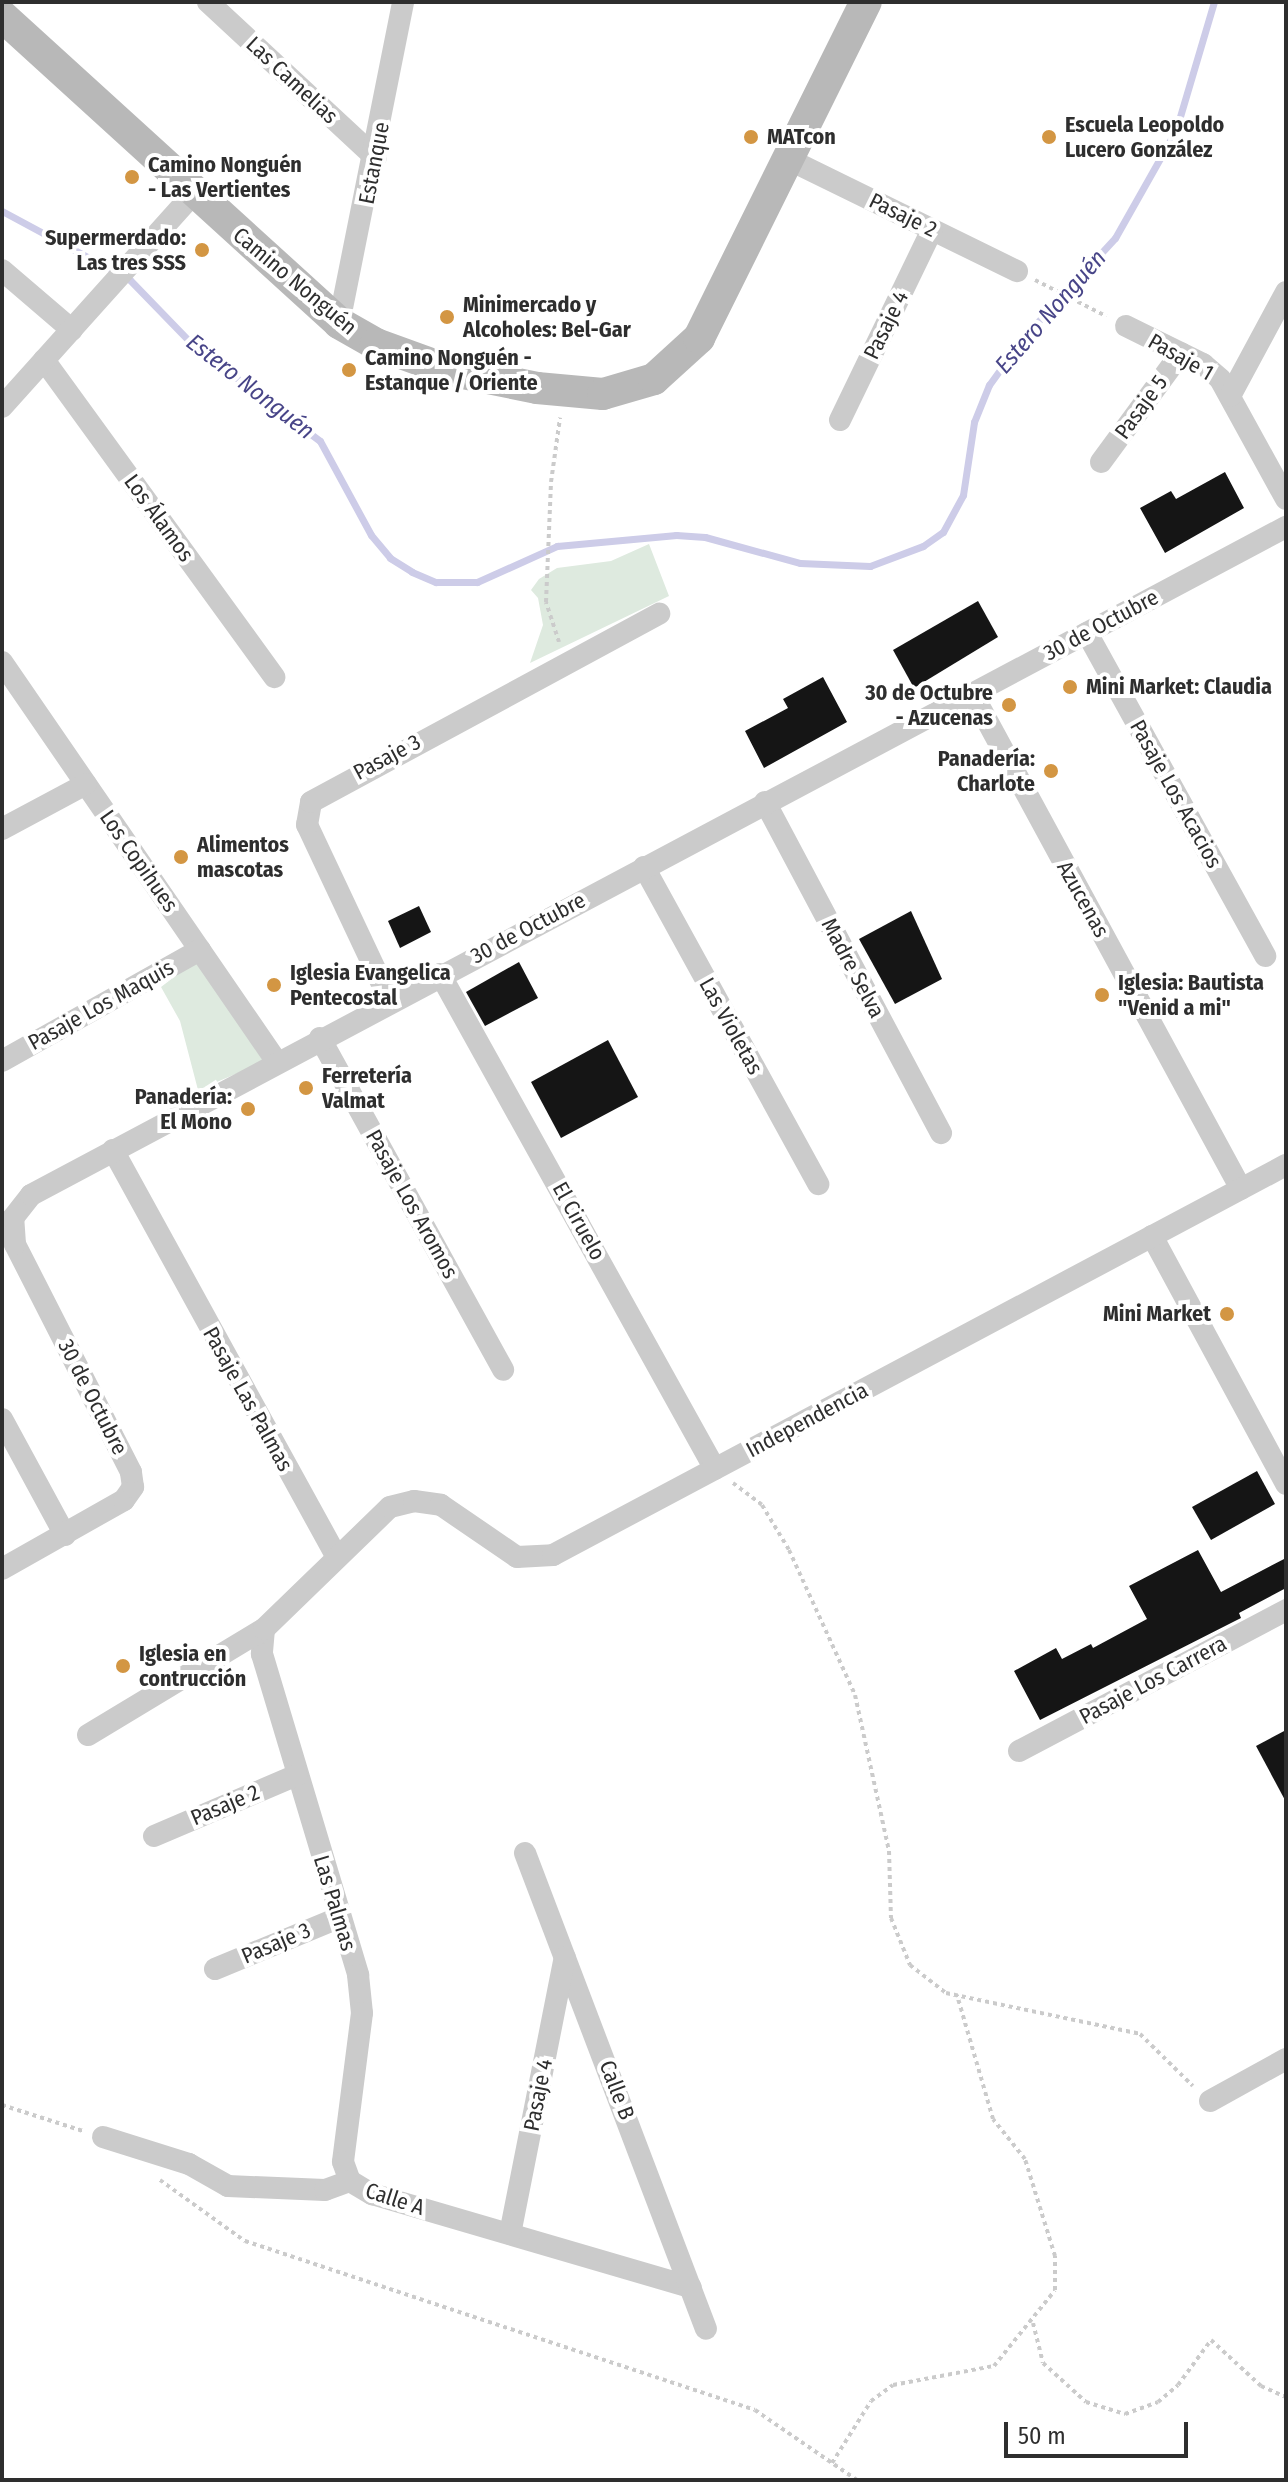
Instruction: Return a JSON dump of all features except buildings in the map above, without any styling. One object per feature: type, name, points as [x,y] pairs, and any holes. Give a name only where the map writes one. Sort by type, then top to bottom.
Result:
[{"type":"main road","name":"Camino Nonguén","points":[[2,16],[193,194],[339,323],[429,364],[564,392],[603,394],[640,386],[689,351],[866,2]]},
{"type":"street","name":"Las Camelias","points":[[208,2],[376,158]]},
{"type":"street","name":"Estanque","points":[[339,323],[376,158],[403,2]]},
{"type":"street","name":"Pasaje 2","points":[[788,159],[1017,271]]},
{"type":"street","points":[[2,407],[193,194]]},
{"type":"street","name":"Pasaje 4","points":[[840,420],[932,230]]},
{"type":"street","points":[[2,270],[72,330]]},
{"type":"street","name":"Pasaje 1","points":[[1230,396],[1286,292]]},
{"type":"street","name":"Pasaje 1","points":[[1126,326],[1213,371],[1286,499]]},
{"type":"street","name":"Pasaje 5","points":[[1101,462],[1181,353]]},
{"type":"street","name":"Los Álamos","points":[[44,360],[274,677]]},
{"type":"street","name":"30 de Octubre","points":[[2,1569],[124,1500],[134,1479],[15,1244],[12,1227],[17,1209],[31,1195],[276,1061],[1286,527]]},
{"type":"street","name":"Pasaje 3","points":[[390,1001],[307,825],[311,802],[659,614]]},
{"type":"street","name":"Pasaje Los Acacios","points":[[1087,633],[1265,956]]},
{"type":"street","name":"Los Copihues","points":[[2,662],[276,1061]]},
{"type":"street","name":"Azucenas","points":[[972,693],[1241,1189]]},
{"type":"street","points":[[2,829],[86,784]]},
{"type":"street","name":"Madre Selva","points":[[765,802],[941,1133]]},
{"type":"street","name":"Las Violetas","points":[[644,867],[818,1184]]},
{"type":"street","name":"Pasaje Los Maquis","points":[[2,1061],[200,950]]},
{"type":"street","name":"El Ciruelo","points":[[440,974],[715,1469]]},
{"type":"street","name":"Pasaje Los Aromos","points":[[320,1038],[503,1370]]},
{"type":"street","name":"Pasaje Las Palmas","points":[[113,1150],[336,1556]]},
{"type":"street","name":"Independencia","points":[[336,1556],[380,1513],[414,1501],[452,1509],[517,1557],[541,1558],[715,1469],[1286,1165]]},
{"type":"street","points":[[1152,1236],[1286,1484]]},
{"type":"street","points":[[2,1419],[65,1535]]},
{"type":"street","points":[[88,1735],[264,1629],[336,1556]]},
{"type":"street","name":"Pasaje Los Carrera","points":[[1019,1751],[1286,1610]]},
{"type":"street","name":"Las Palmas","points":[[264,1629],[262,1654],[338,1918],[358,1975],[362,2004],[343,2162],[350,2181]]},
{"type":"street","name":"Pasaje 2","points":[[154,1836],[297,1775]]},
{"type":"street","name":"Calle B","points":[[525,1853],[706,2329]]},
{"type":"street","name":"Pasaje 3","points":[[215,1969],[338,1918]]},
{"type":"street","name":"Pasaje 4","points":[[510,2234],[566,1955]]},
{"type":"street","points":[[1210,2101],[1286,2059]]},
{"type":"street","name":"Calle A","points":[[103,2137],[189,2164],[228,2186],[325,2190],[350,2181],[372,2194],[691,2287]]},
{"type":"path","points":[[1041,283],[1098,312]]},
{"type":"path","points":[[562,647],[549,625],[546,602],[551,482],[564,392]]},
{"type":"path","points":[[715,1469],[762,1505],[809,1591],[855,1695],[874,1768],[889,1851],[891,1918],[910,1965],[957,1995],[1140,2034],[1210,2101]]},
{"type":"path","points":[[832,2463],[871,2401],[893,2385],[994,2366],[1033,2323],[1055,2290],[1055,2256],[1025,2159],[993,2119],[957,1995]]},
{"type":"path","points":[[2,2105],[103,2137]]},
{"type":"path","points":[[148,2171],[245,2241],[755,2410],[857,2480]]},
{"type":"path","points":[[1033,2323],[1043,2363],[1086,2402],[1125,2414],[1158,2402],[1178,2385],[1211,2340],[1261,2386],[1286,2397]]},
{"type":"shaded area","points":[[649,544],[669,596],[530,663],[543,625],[538,598],[531,590],[539,579],[557,568],[611,561]]},
{"type":"shaded area","points":[[199,958],[271,1059],[198,1090],[180,1021],[161,987]]},
{"type":"waterway","name":"Estero Nonguén","points":[[2,211],[130,280],[193,345],[320,441],[371,535],[390,558],[436,582],[477,582],[557,546],[676,535],[705,537],[800,563],[870,566],[923,546],[943,532],[963,495],[974,422],[989,385],[1023,338],[1115,238],[1176,130],[1214,2]]},
{"type":"place","name":"MATcon","points":[[751,137]]},
{"type":"place","name":"Escuela Leopoldo Lucero González","points":[[1049,137]]},
{"type":"place","name":"Camino Nonguén - Las Vertientes","points":[[132,177]]},
{"type":"place","name":"Supermerdado: Las tres SSS","points":[[202,250]]},
{"type":"place","name":"Minimercado y Alcoholes: Bel-Gar","points":[[447,317]]},
{"type":"place","name":"Camino Nonguén - Estanque / Oriente","points":[[349,370]]},
{"type":"place","name":"Mini Market: Claudia","points":[[1070,687]]},
{"type":"place","name":"30 de Octubre - Azucenas","points":[[1009,705]]},
{"type":"place","name":"Panadería: Charlote","points":[[1051,771]]},
{"type":"place","name":"Alimentos mascotas","points":[[181,857]]},
{"type":"place","name":"Iglesia Evangelica Pentecostal","points":[[274,985]]},
{"type":"place","name":"Iglesia: Bautista \"Venid a mi\"","points":[[1102,995]]},
{"type":"place","name":"Ferretería Valmat","points":[[306,1088]]},
{"type":"place","name":"Panadería: El Mono","points":[[248,1109]]},
{"type":"place","name":"Mini Market","points":[[1227,1314]]},
{"type":"place","name":"Iglesia en contrucción","points":[[123,1666]]}]
